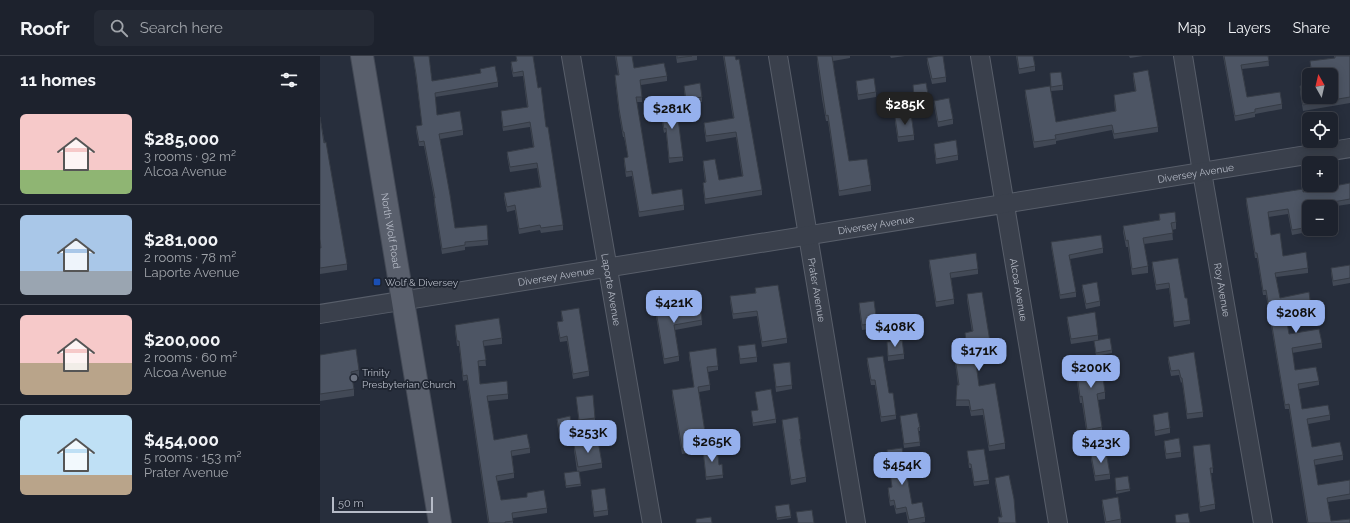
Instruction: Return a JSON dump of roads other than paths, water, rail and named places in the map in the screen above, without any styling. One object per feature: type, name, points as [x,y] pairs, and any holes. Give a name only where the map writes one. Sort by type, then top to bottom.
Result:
[{"type":"main road","name":"North Wolf Road","points":[[362,56],[440,523]]},
{"type":"street","name":"Laporte Avenue","points":[[571,56],[609,268],[652,523]]},
{"type":"street","name":"Prater Avenue","points":[[778,56],[856,523]]},
{"type":"street","name":"Alcoa Avenue","points":[[980,56],[1058,523]]},
{"type":"street","name":"Roy Avenue","points":[[1183,56],[1263,523]]},
{"type":"street","name":"Diversey Avenue","points":[[320,314],[403,302],[1350,148]]},
{"type":"place","name":"Wolf & Diversey","points":[[377,282]]},
{"type":"place","name":"Trinity Presbyterian Church","points":[[354,378]]}]
